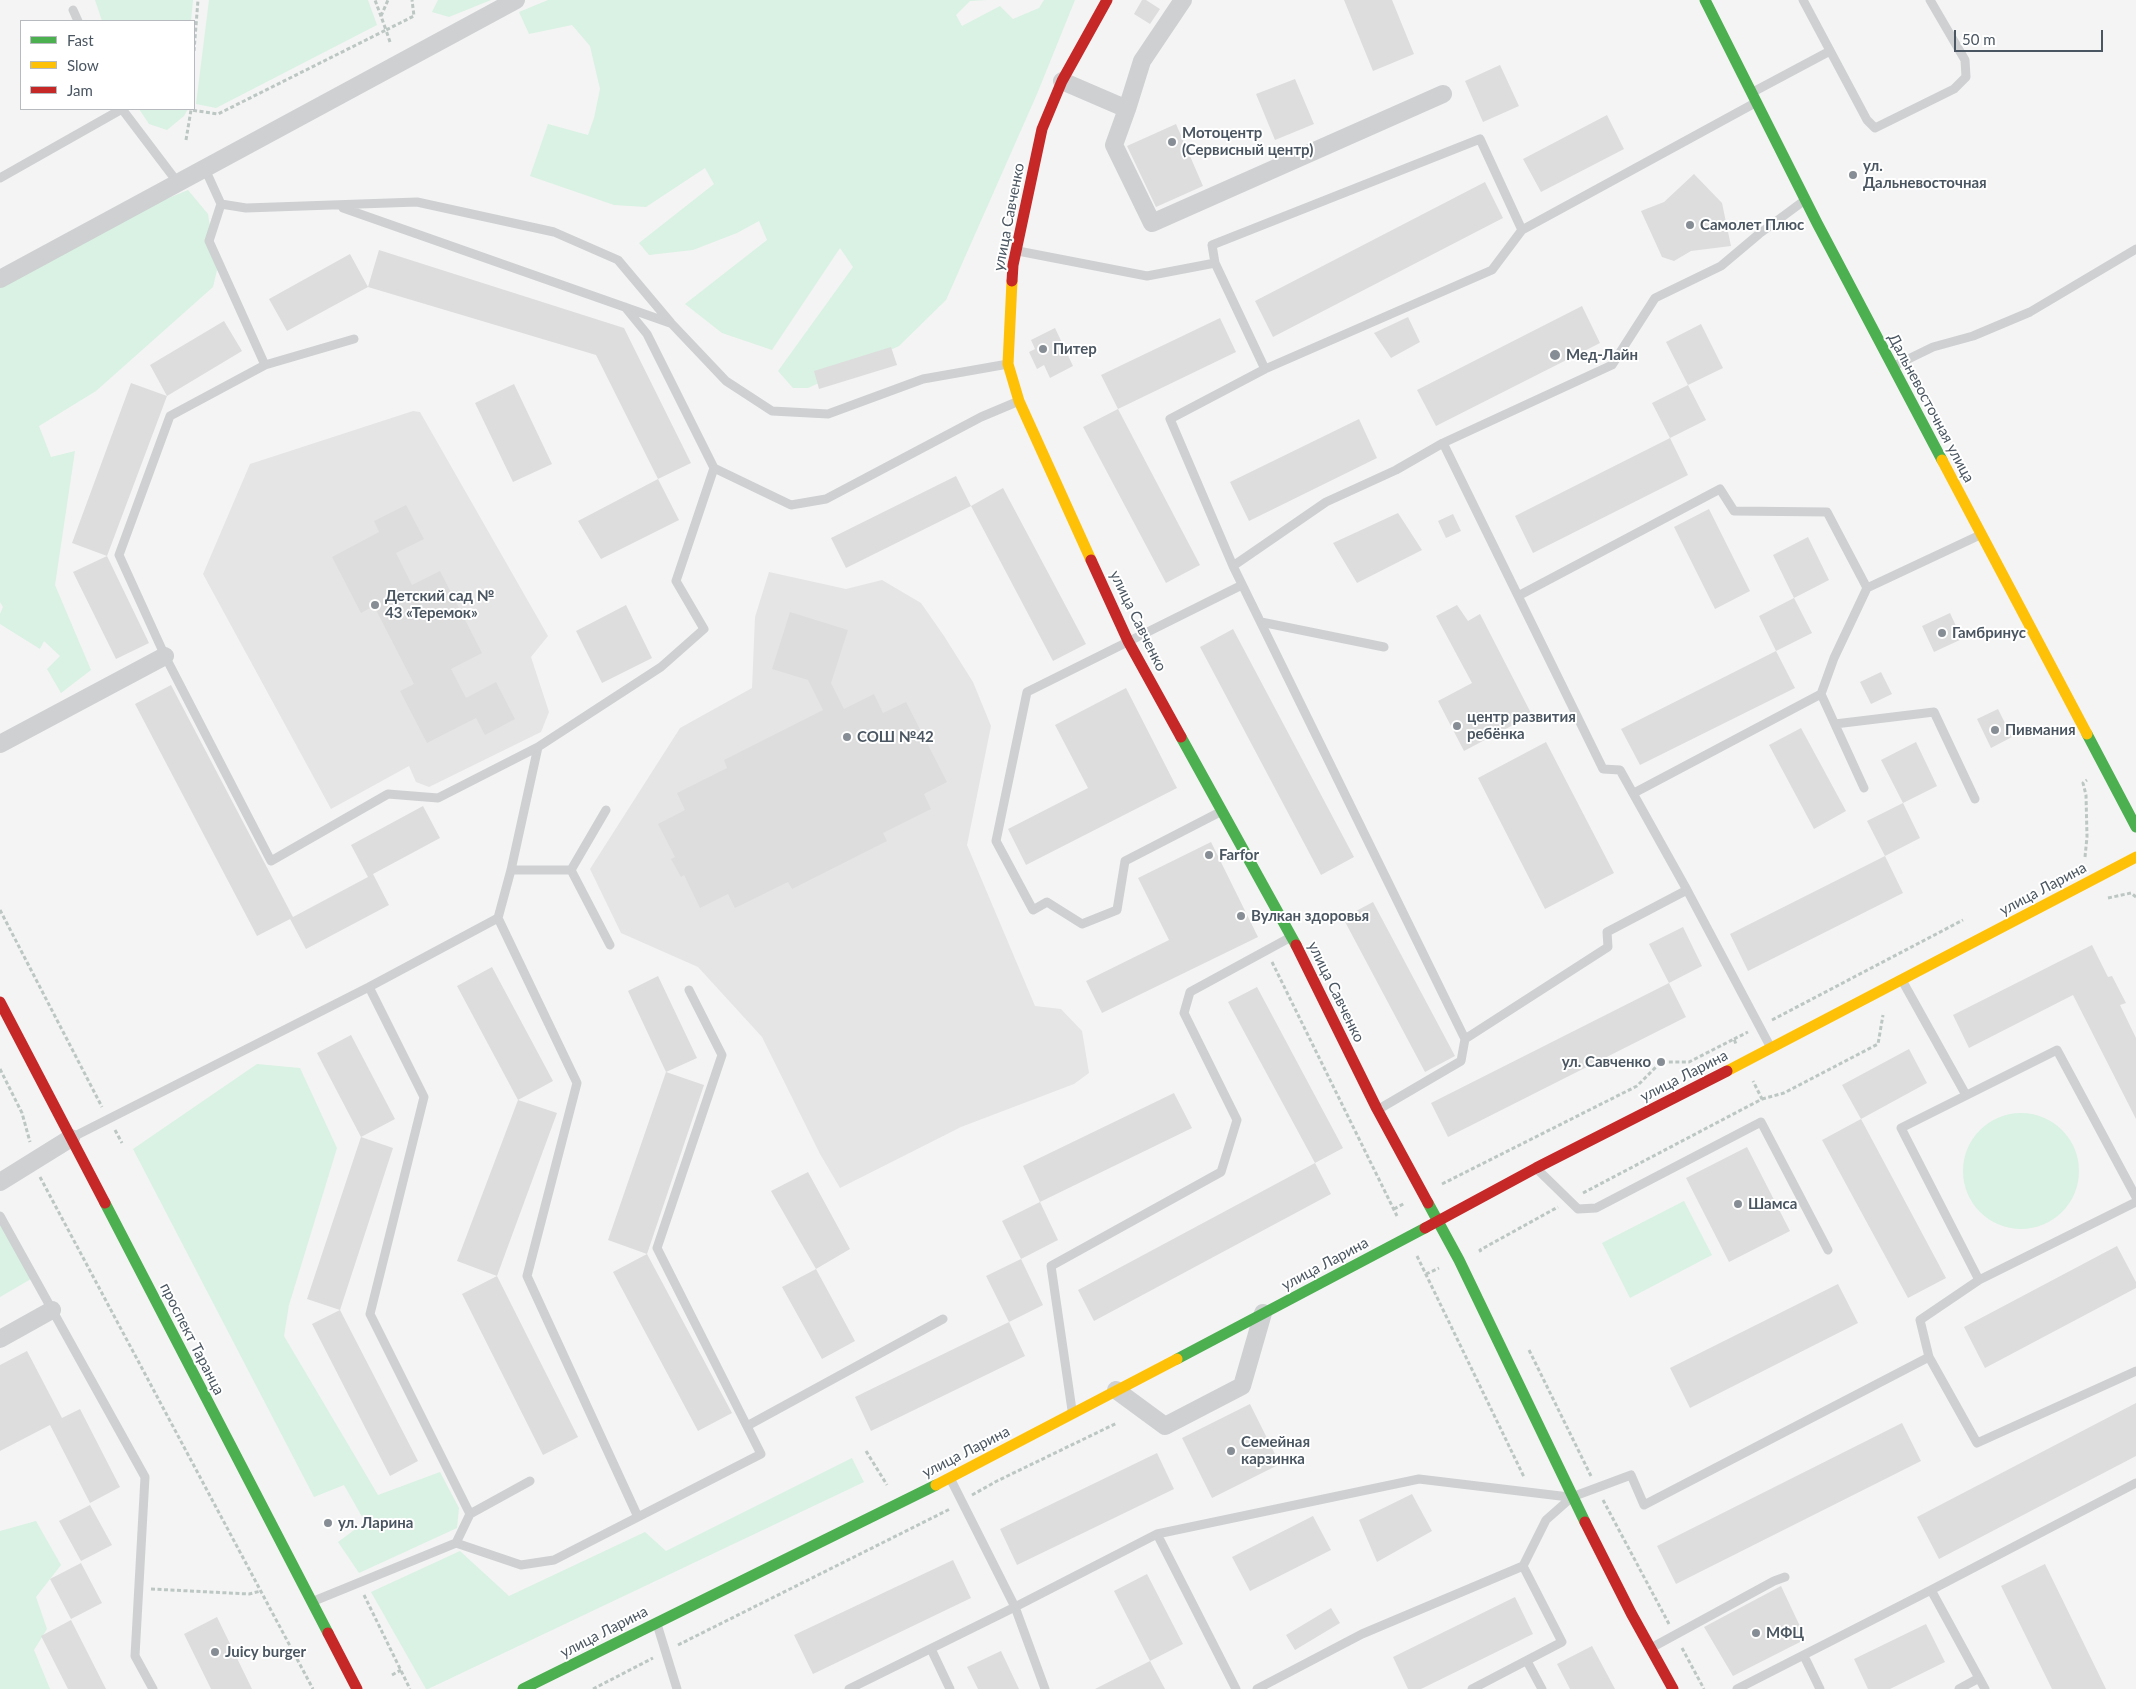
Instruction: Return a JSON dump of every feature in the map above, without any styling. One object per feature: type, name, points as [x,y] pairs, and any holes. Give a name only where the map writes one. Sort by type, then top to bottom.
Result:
[{"type":"main road","name":"улица Савченко","points":[[1107,0],[1062,81],[1042,129],[1013,266],[1008,364],[1019,401],[1128,642],[1292,936],[1377,1109],[1459,1260],[1572,1497],[1673,1689]]},
{"type":"main road","name":"Дальневосточная улица","points":[[1705,0],[1753,98],[1892,367],[2136,826]]},
{"type":"main road","name":"улица Ларина","points":[[523,1689],[950,1478],[1407,1236],[1438,1222],[1536,1168],[1772,1048],[2136,857]]},
{"type":"main road","name":"проспект Таранца","points":[[0,1002],[357,1689]]},
{"type":"street","points":[[0,279],[516,0]]},
{"type":"street","points":[[1183,0],[1142,61],[1114,145],[1152,223],[1443,94]]},
{"type":"street","points":[[1062,81],[1127,109]]},
{"type":"street","points":[[0,744],[165,656]]},
{"type":"street","points":[[0,1182],[71,1138]]},
{"type":"street","points":[[0,1339],[52,1310]]},
{"type":"street","points":[[1116,1390],[1165,1426],[1242,1386],[1263,1313]]},
{"type":"lane","points":[[1803,0],[1867,120],[1876,128],[1954,89],[1966,77],[1965,60],[1930,0]]},
{"type":"lane","points":[[73,10],[78,20]]},
{"type":"lane","points":[[1377,1109],[1461,1061],[1465,1038],[1242,585],[1170,419],[1265,369],[1492,270],[1522,230],[1753,98],[1830,51]]},
{"type":"lane","points":[[0,178],[120,110]]},
{"type":"lane","points":[[123,110],[178,183]]},
{"type":"lane","points":[[1265,369],[1215,263],[1212,245],[1480,139],[1522,230]]},
{"type":"lane","points":[[205,169],[221,204],[209,241],[265,365]]},
{"type":"lane","points":[[1233,566],[1326,502],[1396,470],[1443,443],[1612,365],[1655,298],[1721,266],[1759,234],[1805,200]]},
{"type":"lane","points":[[221,204],[246,208],[417,202],[554,232],[618,260],[671,323],[726,381],[772,411],[828,414],[923,379],[1008,364]]},
{"type":"lane","points":[[338,206],[671,323]]},
{"type":"lane","points":[[1892,367],[1933,347],[1973,336],[2030,312],[2136,249]]},
{"type":"lane","points":[[1016,250],[1147,276],[1215,263]]},
{"type":"lane","points":[[625,307],[647,334],[714,468],[791,505],[826,499],[981,417],[1019,401]]},
{"type":"lane","points":[[354,339],[265,365],[170,416],[120,555],[165,656],[271,860],[388,794],[438,798],[538,747],[661,667],[704,629],[676,581],[714,468]]},
{"type":"lane","points":[[1443,443],[1603,769],[1620,770],[1634,793],[1772,1048]]},
{"type":"lane","points":[[1518,596],[1720,489],[1734,511],[1827,512],[1867,588]]},
{"type":"lane","points":[[1634,793],[1821,694],[1834,658],[1867,588],[1980,534]]},
{"type":"lane","points":[[1223,811],[1125,861],[1117,910],[1082,924],[1047,902],[1033,910],[996,842],[1027,692],[1242,585]]},
{"type":"lane","points":[[1261,622],[1384,647]]},
{"type":"lane","points":[[1821,694],[1864,788]]},
{"type":"lane","points":[[1835,724],[1934,712],[1975,798]]},
{"type":"lane","points":[[538,747],[511,870],[498,918],[577,1083],[527,1276],[638,1517]]},
{"type":"lane","points":[[571,870],[606,810]]},
{"type":"lane","points":[[511,870],[571,870]]},
{"type":"lane","points":[[571,870],[610,945]]},
{"type":"lane","points":[[1465,1038],[1608,947],[1607,932],[1687,890]]},
{"type":"lane","points":[[71,1138],[369,988],[498,918]]},
{"type":"lane","points":[[1072,1413],[1051,1266],[1221,1172],[1237,1120],[1184,1013],[1190,992],[1292,936]]},
{"type":"lane","points":[[1902,979],[1966,1095]]},
{"type":"lane","points":[[369,988],[424,1097],[370,1314],[470,1514]]},
{"type":"lane","points":[[311,1602],[456,1543],[522,1565],[554,1560],[761,1454],[657,1248],[722,1055],[689,990]]},
{"type":"lane","points":[[1979,1280],[1901,1128],[2057,1050],[2136,1197]]},
{"type":"lane","points":[[1536,1168],[1578,1209],[1596,1208],[1761,1122],[1828,1250]]},
{"type":"lane","points":[[2136,1202],[1979,1280],[1920,1320],[1929,1357],[1976,1443],[2136,1371]]},
{"type":"lane","points":[[0,1216],[145,1477],[135,1656],[153,1689]]},
{"type":"lane","points":[[747,1426],[943,1319]]},
{"type":"lane","points":[[1258,1689],[1362,1634],[1523,1566],[1546,1520],[1572,1497],[1631,1475],[1644,1505],[1929,1357]]},
{"type":"lane","points":[[950,1478],[1015,1607],[1045,1689]]},
{"type":"lane","points":[[849,1689],[1157,1534],[1418,1478],[1572,1497]]},
{"type":"lane","points":[[456,1543],[470,1514],[530,1481]]},
{"type":"lane","points":[[1737,1689],[2136,1483]]},
{"type":"lane","points":[[1157,1534],[1236,1689]]},
{"type":"lane","points":[[1472,1689],[1562,1642],[1523,1566]]},
{"type":"lane","points":[[1651,1648],[1774,1581],[1785,1577]]},
{"type":"lane","points":[[1931,1590],[1986,1689]]},
{"type":"lane","points":[[656,1622],[676,1689]]},
{"type":"lane","points":[[931,1648],[950,1689]]},
{"type":"lane","points":[[1804,1656],[1820,1689]]},
{"type":"lane","points":[[1527,1660],[1542,1689]]},
{"type":"lane","points":[[1959,1689],[1979,1678]]},
{"type":"path","points":[[195,38],[198,0]]},
{"type":"path","points":[[375,0],[390,42]]},
{"type":"path","points":[[381,17],[388,0]]},
{"type":"path","points":[[195,110],[218,114],[414,16],[412,0]]},
{"type":"path","points":[[186,140],[191,110]]},
{"type":"path","points":[[2085,857],[2087,837],[2086,795],[2083,783],[2105,770]]},
{"type":"path","points":[[2105,898],[2130,894],[2136,897]]},
{"type":"path","points":[[0,910],[122,1143]]},
{"type":"path","points":[[1267,950],[1532,1492]]},
{"type":"path","points":[[1394,1209],[1637,1086],[1661,1062],[1689,1062],[1734,1039],[1762,1099],[1480,1250],[1484,1259]]},
{"type":"path","points":[[0,1069],[22,1113],[39,1176],[208,1497],[262,1592],[313,1689]]},
{"type":"path","points":[[1527,1347],[1597,1488],[1704,1689]]},
{"type":"path","points":[[593,1689],[929,1521],[997,1481],[1117,1423]]},
{"type":"path","points":[[358,1583],[410,1689]]},
{"type":"path","points":[[138,1589],[249,1594],[262,1592]]},
{"type":"path","points":[[392,1675],[401,1670]]},
{"type":"shaded area","name":"Детский сад № 43 «Теремок»","points":[[413,411],[420,412],[548,636],[531,657],[549,712],[541,732],[429,787],[416,782],[409,766],[331,809],[203,574],[250,464]]},
{"type":"shaded area","points":[[769,572],[846,589],[882,580],[921,603],[944,636],[973,682],[991,726],[967,845],[1035,1006],[1061,1009],[1082,1031],[1089,1073],[1074,1084],[961,1127],[840,1188],[820,1154],[762,1037],[698,967],[621,933],[590,869],[680,728],[752,688],[755,617]]},
{"type":"green space","points":[[95,0],[193,0],[191,20],[102,20]]},
{"type":"green space","points":[[209,0],[368,0],[377,25],[216,108],[196,104]]},
{"type":"green space","points":[[438,0],[491,0],[449,17],[432,12]]},
{"type":"green space","points":[[548,0],[987,0],[970,1],[956,15],[962,26],[1000,6],[1013,19],[1039,8],[1044,0],[1075,0],[1037,94],[946,300],[899,346],[808,388],[793,388],[778,371],[853,267],[840,248],[772,350],[722,333],[685,304],[767,240],[759,221],[737,233],[693,250],[649,255],[639,243],[714,184],[705,168],[646,207],[614,205],[530,176],[548,124],[588,135],[594,118],[600,89],[590,46],[572,25],[529,34],[519,12]]},
{"type":"green space","points":[[140,110],[187,110],[184,116],[167,130],[149,124]]},
{"type":"green space","points":[[188,190],[208,214],[217,270],[213,287],[96,391],[39,426],[51,457],[75,451],[55,585],[91,670],[61,693],[47,669],[60,656],[44,641],[40,649],[0,624],[0,614],[3,607],[0,602],[0,285],[159,202]]},
{"type":"green space","points":[[257,1064],[300,1068],[337,1148],[289,1305],[284,1336],[378,1495],[440,1472],[459,1508],[457,1528],[359,1573],[338,1542],[365,1522],[344,1485],[314,1497],[133,1149]]},
{"type":"green space","points":[[2021,1113],[2043,1118],[2062,1130],[2074,1149],[2079,1171],[2074,1193],[2062,1212],[2043,1224],[2021,1229],[1999,1224],[1980,1212],[1968,1193],[1963,1171],[1968,1149],[1980,1130],[1999,1118]]},
{"type":"green space","points":[[1684,1201],[1712,1255],[1630,1298],[1602,1243]]},
{"type":"green space","points":[[0,1224],[31,1279],[0,1297]]},
{"type":"green space","points":[[852,1458],[864,1482],[428,1689],[426,1689],[371,1592],[460,1551],[509,1596],[645,1532],[666,1551]]},
{"type":"green space","points":[[36,1521],[61,1565],[36,1597],[47,1629],[34,1650],[50,1689],[0,1689],[0,1531]]},
{"type":"building","points":[[1142,0],[1146,0],[1160,9],[1150,24],[1134,14]]},
{"type":"building","points":[[1344,0],[1392,0],[1414,54],[1373,71]]},
{"type":"building","points":[[1500,65],[1519,106],[1483,122],[1465,81]]},
{"type":"building","points":[[1295,79],[1314,124],[1275,140],[1256,94]]},
{"type":"building","points":[[1607,115],[1624,149],[1541,192],[1523,159]]},
{"type":"building","points":[[1176,124],[1203,186],[1156,207],[1127,146]]},
{"type":"building","points":[[1694,174],[1722,203],[1731,246],[1691,251],[1674,261],[1662,257],[1641,211],[1664,202]]},
{"type":"building","points":[[1485,182],[1503,218],[1273,337],[1255,301]]},
{"type":"building","points":[[379,250],[624,328],[691,463],[658,479],[596,355],[368,287]]},
{"type":"building","points":[[350,254],[368,287],[287,331],[269,299]]},
{"type":"building","points":[[1582,306],[1600,343],[1436,426],[1417,390]]},
{"type":"building","points":[[1408,317],[1420,342],[1391,358],[1374,333]]},
{"type":"building","points":[[1220,318],[1236,352],[1118,409],[1101,375]]},
{"type":"building","points":[[224,321],[242,351],[167,396],[150,365]]},
{"type":"building","points":[[1701,324],[1723,368],[1688,385],[1666,342]]},
{"type":"building","points":[[1055,328],[1073,366],[1050,378],[1044,365],[1037,369],[1029,352],[1035,349],[1031,340]]},
{"type":"building","points":[[891,347],[897,365],[819,389],[814,371]]},
{"type":"building","points":[[131,383],[167,396],[107,556],[72,543]]},
{"type":"building","points":[[514,384],[552,464],[513,482],[475,403]]},
{"type":"building","points":[[1688,385],[1706,420],[1670,438],[1652,403]]},
{"type":"building","points":[[1118,409],[1200,565],[1166,583],[1083,427]]},
{"type":"building","points":[[1359,419],[1377,458],[1249,521],[1230,482]]},
{"type":"building","points":[[1670,438],[1688,475],[1533,553],[1515,516]]},
{"type":"building","points":[[956,476],[971,506],[846,568],[831,538]]},
{"type":"building","points":[[658,479],[679,520],[601,559],[578,521]]},
{"type":"building","points":[[1003,488],[1086,644],[1053,661],[971,506]]},
{"type":"building","points":[[406,505],[424,539],[396,553],[412,585],[440,571],[482,653],[451,669],[466,698],[496,682],[515,719],[485,735],[476,718],[427,743],[400,691],[414,684],[374,606],[361,613],[332,557],[379,532],[374,521]]},
{"type":"building","points":[[1709,509],[1750,591],[1715,609],[1674,527]]},
{"type":"building","points":[[1398,513],[1422,550],[1357,583],[1333,543]]},
{"type":"building","points":[[1453,514],[1461,531],[1446,538],[1438,521]]},
{"type":"building","points":[[1808,537],[1829,580],[1794,598],[1773,555]]},
{"type":"building","points":[[107,556],[149,643],[116,659],[73,572]]},
{"type":"building","points":[[1794,598],[1812,633],[1776,651],[1759,616]]},
{"type":"building","points":[[626,605],[652,658],[602,683],[576,631]]},
{"type":"building","points":[[1457,605],[1468,621],[1480,614],[1532,715],[1464,751],[1438,701],[1472,683],[1436,616]]},
{"type":"building","name":"СОШ №42","points":[[790,612],[848,630],[831,683],[844,709],[874,694],[883,713],[906,702],[947,782],[924,794],[931,809],[883,833],[887,841],[792,889],[788,882],[735,908],[728,894],[700,908],[684,875],[681,877],[671,859],[675,857],[658,824],[685,810],[677,793],[727,768],[724,760],[823,710],[808,680],[772,669]]},
{"type":"building","name":"Гамбринус","points":[[1950,613],[1962,639],[1934,652],[1922,626]]},
{"type":"building","points":[[1233,629],[1354,857],[1321,875],[1200,647]]},
{"type":"building","points":[[1776,651],[1795,688],[1640,765],[1621,729]]},
{"type":"building","points":[[1881,672],[1892,694],[1871,704],[1860,682]]},
{"type":"building","points":[[171,685],[293,917],[368,877],[351,845],[423,806],[440,838],[373,874],[389,905],[306,949],[290,919],[257,936],[135,704]]},
{"type":"building","points":[[1126,688],[1177,788],[1026,865],[1008,829],[1088,788],[1055,725]]},
{"type":"building","name":"Пивмания","points":[[1998,709],[2012,737],[1991,748],[1977,719]]},
{"type":"building","points":[[1801,728],[1846,811],[1814,829],[1769,745]]},
{"type":"building","points":[[1546,742],[1614,873],[1545,909],[1478,778]]},
{"type":"building","points":[[1916,742],[1937,786],[1903,803],[1881,760]]},
{"type":"building","points":[[1903,803],[1920,838],[1885,856],[1867,821]]},
{"type":"building","points":[[1211,842],[1258,937],[1102,1013],[1086,981],[1169,940],[1138,878]]},
{"type":"building","points":[[1885,856],[1903,893],[1748,971],[1730,934]]},
{"type":"building","points":[[1373,902],[1455,1056],[1425,1072],[1343,918]]},
{"type":"building","points":[[1683,927],[1702,966],[1669,983],[1649,944]]},
{"type":"building","points":[[2092,945],[2108,977],[2112,976],[2126,1003],[2120,1005],[2136,1038],[2136,1119],[2073,995],[1969,1048],[1953,1015]]},
{"type":"building","points":[[492,967],[553,1081],[518,1100],[457,986]]},
{"type":"building","points":[[658,976],[697,1058],[666,1072],[628,991]]},
{"type":"building","points":[[1669,983],[1686,1017],[1448,1137],[1431,1103]]},
{"type":"building","points":[[1257,987],[1343,1148],[1315,1163],[1228,1002]]},
{"type":"building","points":[[351,1035],[395,1119],[361,1137],[317,1053]]},
{"type":"building","points":[[1909,1049],[1927,1083],[1861,1119],[1842,1085]]},
{"type":"building","points":[[666,1072],[704,1085],[647,1254],[608,1240]]},
{"type":"building","points":[[1174,1093],[1192,1128],[1040,1202],[1023,1166]]},
{"type":"building","points":[[518,1100],[557,1113],[497,1276],[457,1261]]},
{"type":"building","points":[[1861,1119],[1946,1278],[1908,1298],[1822,1140]]},
{"type":"building","points":[[361,1137],[393,1148],[340,1310],[307,1299]]},
{"type":"building","name":"Шамса","points":[[1747,1147],[1790,1231],[1729,1262],[1686,1178]]},
{"type":"building","points":[[1315,1163],[1331,1194],[1094,1321],[1078,1290]]},
{"type":"building","points":[[808,1172],[850,1249],[816,1269],[771,1191]]},
{"type":"building","points":[[1040,1202],[1058,1240],[1021,1259],[1002,1221]]},
{"type":"building","points":[[2117,1246],[2136,1282],[2136,1288],[1985,1368],[1964,1327]]},
{"type":"building","points":[[647,1254],[732,1413],[698,1431],[613,1272]]},
{"type":"building","points":[[1021,1259],[1043,1305],[1009,1322],[986,1276]]},
{"type":"building","points":[[816,1269],[855,1341],[822,1359],[782,1287]]},
{"type":"building","points":[[497,1276],[578,1437],[543,1455],[462,1294]]},
{"type":"building","points":[[1838,1284],[1858,1323],[1690,1408],[1670,1368]]},
{"type":"building","points":[[340,1310],[418,1461],[390,1476],[312,1324]]},
{"type":"building","points":[[1009,1322],[1025,1356],[871,1431],[855,1397]]},
{"type":"building","points":[[27,1351],[62,1418],[80,1409],[120,1487],[90,1503],[50,1425],[0,1451],[0,1365]]},
{"type":"building","points":[[2136,1403],[2136,1456],[1939,1559],[1917,1517]]},
{"type":"building","name":"Семейная карзинка","points":[[1250,1404],[1280,1464],[1212,1498],[1182,1438]]},
{"type":"building","points":[[1902,1423],[1921,1461],[1676,1584],[1657,1546]]},
{"type":"building","points":[[1157,1453],[1174,1489],[1017,1565],[1000,1529]]},
{"type":"building","points":[[1412,1494],[1432,1531],[1377,1562],[1359,1520]]},
{"type":"building","points":[[90,1505],[112,1545],[81,1561],[59,1521]]},
{"type":"building","points":[[1313,1516],[1331,1550],[1250,1591],[1232,1557]]},
{"type":"building","points":[[953,1560],[971,1598],[813,1674],[794,1635]]},
{"type":"building","points":[[81,1563],[102,1603],[71,1619],[50,1579]]},
{"type":"building","points":[[2045,1564],[2106,1689],[2052,1689],[2001,1586]]},
{"type":"building","points":[[1147,1574],[1183,1644],[1150,1661],[1114,1591]]},
{"type":"building","name":"МФЦ","points":[[1781,1586],[1806,1639],[1733,1676],[1704,1627]]},
{"type":"building","points":[[1515,1597],[1533,1634],[1421,1689],[1408,1689],[1393,1657]]},
{"type":"building","points":[[1331,1608],[1340,1623],[1295,1650],[1286,1635]]},
{"type":"building","points":[[217,1617],[252,1689],[211,1689],[184,1634]]},
{"type":"building","points":[[71,1620],[106,1689],[68,1689],[41,1636]]},
{"type":"building","points":[[1926,1624],[1945,1662],[1890,1689],[1868,1689],[1854,1659]]},
{"type":"building","points":[[1592,1646],[1615,1689],[1570,1689],[1557,1664]]},
{"type":"building","points":[[1001,1651],[1019,1689],[978,1689],[967,1667]]},
{"type":"building","points":[[1150,1661],[1165,1689],[1095,1689]]},
{"type":"traffic: fast","points":[[1705,0],[1817,223],[1942,460]]},
{"type":"traffic: fast","points":[[2087,734],[2136,827]]},
{"type":"traffic: fast","points":[[1181,737],[1296,945]]},
{"type":"traffic: fast","points":[[105,1203],[328,1633]]},
{"type":"traffic: fast","points":[[1428,1203],[1459,1260],[1585,1522]]},
{"type":"traffic: fast","points":[[1177,1359],[1425,1228]]},
{"type":"traffic: fast","points":[[523,1689],[936,1485]]},
{"type":"traffic: slow","points":[[1012,281],[1008,364],[1019,401],[1091,560]]},
{"type":"traffic: slow","points":[[1942,460],[2087,734]]},
{"type":"traffic: slow","points":[[1727,1071],[2136,857]]},
{"type":"traffic: slow","points":[[936,1485],[1177,1359]]},
{"type":"traffic: jam","points":[[1012,281],[1013,265],[1042,129],[1062,81],[1107,0]]},
{"type":"traffic: jam","points":[[1091,560],[1128,641],[1181,737]]},
{"type":"traffic: jam","points":[[1296,945],[1377,1109],[1428,1203]]},
{"type":"traffic: jam","points":[[0,1002],[105,1203]]},
{"type":"traffic: jam","points":[[1425,1228],[1536,1168],[1727,1071]]},
{"type":"traffic: jam","points":[[1585,1522],[1631,1613],[1673,1689]]},
{"type":"traffic: jam","points":[[328,1633],[357,1689]]},
{"type":"place","name":"Мотоцентр (Сервисный центр)","points":[[1172,142]]},
{"type":"place","name":"ул. Дальневосточная","points":[[1853,175]]},
{"type":"place","name":"Самолет Плюс","points":[[1690,225]]},
{"type":"place","name":"Питер","points":[[1043,349]]},
{"type":"place","name":"Мед-Лайн","points":[[1555,355]]},
{"type":"place","name":"Детский сад № 43 «Теремок»","points":[[375,605]]},
{"type":"place","name":"Гамбринус","points":[[1942,633]]},
{"type":"place","name":"центр развития ребёнка","points":[[1457,726]]},
{"type":"place","name":"Пивмания","points":[[1995,730]]},
{"type":"place","name":"СОШ №42","points":[[847,737]]},
{"type":"place","name":"Farfor","points":[[1209,855]]},
{"type":"place","name":"Вулкан здоровья","points":[[1241,916]]},
{"type":"place","name":"ул. Савченко","points":[[1661,1062]]},
{"type":"place","name":"Шамса","points":[[1738,1204]]},
{"type":"place","name":"Семейная карзинка","points":[[1231,1451]]},
{"type":"place","name":"ул. Ларина","points":[[328,1523]]},
{"type":"place","name":"МФЦ","points":[[1756,1633]]},
{"type":"place","name":"Juicy burger","points":[[215,1652]]}]
